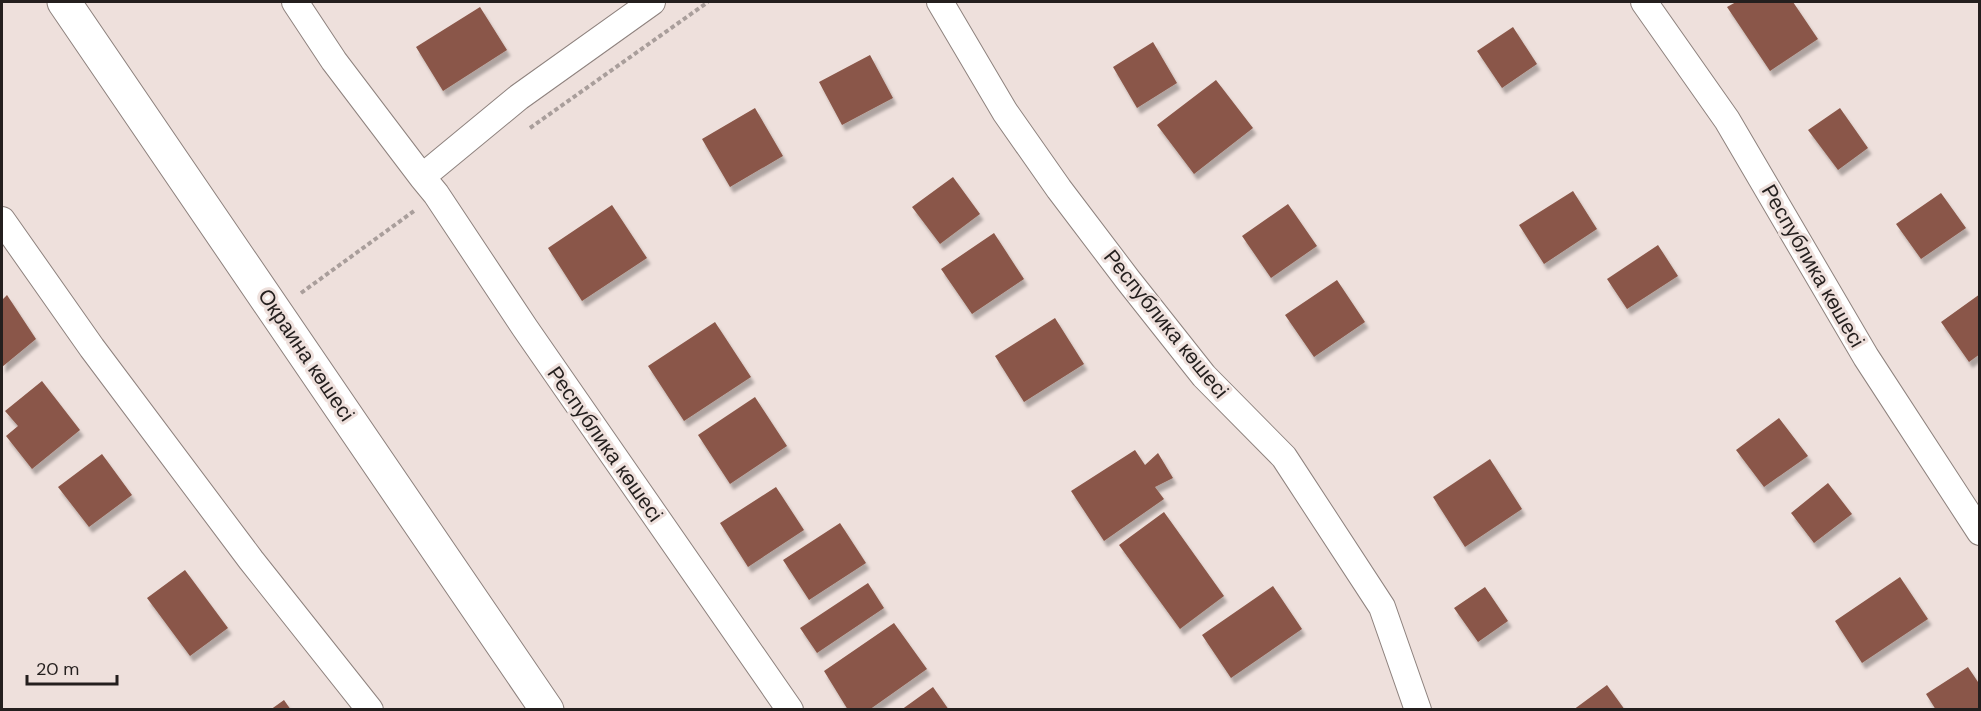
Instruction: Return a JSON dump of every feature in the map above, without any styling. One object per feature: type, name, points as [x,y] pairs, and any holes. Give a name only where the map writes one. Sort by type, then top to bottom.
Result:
[{"type":"main road","name":"Окраина көшесі","points":[[64,2],[547,710]]},
{"type":"street","name":"Республика көшесі","points":[[295,2],[334,61],[429,186],[790,710]]},
{"type":"street","points":[[429,186],[519,97],[652,2]]},
{"type":"street","name":"Республика көшесі","points":[[940,2],[1005,112],[1059,189],[1204,376],[1284,457],[1382,607],[1418,710]]},
{"type":"street","name":"Республика көшесі","points":[[1644,2],[1727,120],[1866,357],[1980,532]]},
{"type":"street","points":[[2,220],[92,348],[251,560],[370,710]]},
{"type":"path","points":[[524,132],[708,2]]},
{"type":"path","points":[[296,297],[429,186]]},
{"type":"building","points":[[1736,2],[1793,2],[1818,39],[1770,71],[1727,7]]},
{"type":"building","points":[[480,7],[507,50],[443,91],[416,47]]},
{"type":"building","points":[[1513,27],[1537,64],[1502,88],[1477,51]]},
{"type":"building","points":[[1153,42],[1177,83],[1137,108],[1113,67]]},
{"type":"building","points":[[870,55],[893,98],[842,125],[819,82]]},
{"type":"building","points":[[1216,80],[1253,128],[1194,174],[1157,125]]},
{"type":"building","points":[[755,108],[783,156],[730,187],[702,139]]},
{"type":"building","points":[[1840,108],[1868,148],[1838,170],[1808,130]]},
{"type":"building","points":[[953,177],[980,214],[940,244],[912,207]]},
{"type":"building","points":[[1573,191],[1597,229],[1544,264],[1519,225]]},
{"type":"building","points":[[1941,193],[1966,228],[1921,259],[1896,224]]},
{"type":"building","points":[[1288,204],[1317,246],[1271,278],[1242,236]]},
{"type":"building","points":[[612,205],[647,258],[582,301],[548,248]]},
{"type":"building","points":[[994,233],[1024,279],[972,314],[941,269]]},
{"type":"building","points":[[1658,245],[1678,276],[1627,309],[1607,279]]},
{"type":"building","points":[[1337,280],[1365,322],[1314,357],[1285,315]]},
{"type":"building","points":[[1980,294],[1980,354],[1969,362],[1941,322]]},
{"type":"building","points":[[7,295],[36,339],[2,367],[2,300]]},
{"type":"building","points":[[1055,318],[1084,364],[1024,402],[995,356]]},
{"type":"building","points":[[715,322],[751,377],[684,421],[648,366]]},
{"type":"building","points":[[42,381],[80,430],[32,469],[6,436],[18,426],[5,411]]},
{"type":"building","points":[[755,397],[787,446],[730,484],[698,435]]},
{"type":"building","points":[[1779,418],[1808,456],[1764,487],[1736,450]]},
{"type":"building","points":[[1135,450],[1145,465],[1158,453],[1173,478],[1155,487],[1164,499],[1104,541],[1071,491]]},
{"type":"building","points":[[102,454],[132,495],[89,527],[58,487]]},
{"type":"building","points":[[1490,459],[1522,509],[1465,547],[1433,497]]},
{"type":"building","points":[[1828,483],[1852,514],[1814,543],[1791,513]]},
{"type":"building","points":[[776,487],[804,530],[748,567],[720,523]]},
{"type":"building","points":[[1164,512],[1224,596],[1180,629],[1119,545]]},
{"type":"building","points":[[840,523],[866,563],[809,600],[783,560]]},
{"type":"building","points":[[185,570],[228,628],[190,656],[147,598]]},
{"type":"building","points":[[1900,577],[1928,619],[1862,663],[1835,621]]},
{"type":"building","points":[[868,583],[884,608],[817,653],[800,628]]},
{"type":"building","points":[[1273,586],[1302,629],[1231,678],[1202,635]]},
{"type":"building","points":[[1485,587],[1508,621],[1478,642],[1454,608]]},
{"type":"building","points":[[894,623],[927,669],[869,710],[848,710],[824,671]]},
{"type":"building","points":[[1968,667],[1980,685],[1980,710],[1936,710],[1926,694]]},
{"type":"building","points":[[1607,685],[1625,710],[1573,710]]},
{"type":"building","points":[[933,687],[949,710],[901,710]]},
{"type":"building","points":[[284,700],[291,710],[270,710]]}]
